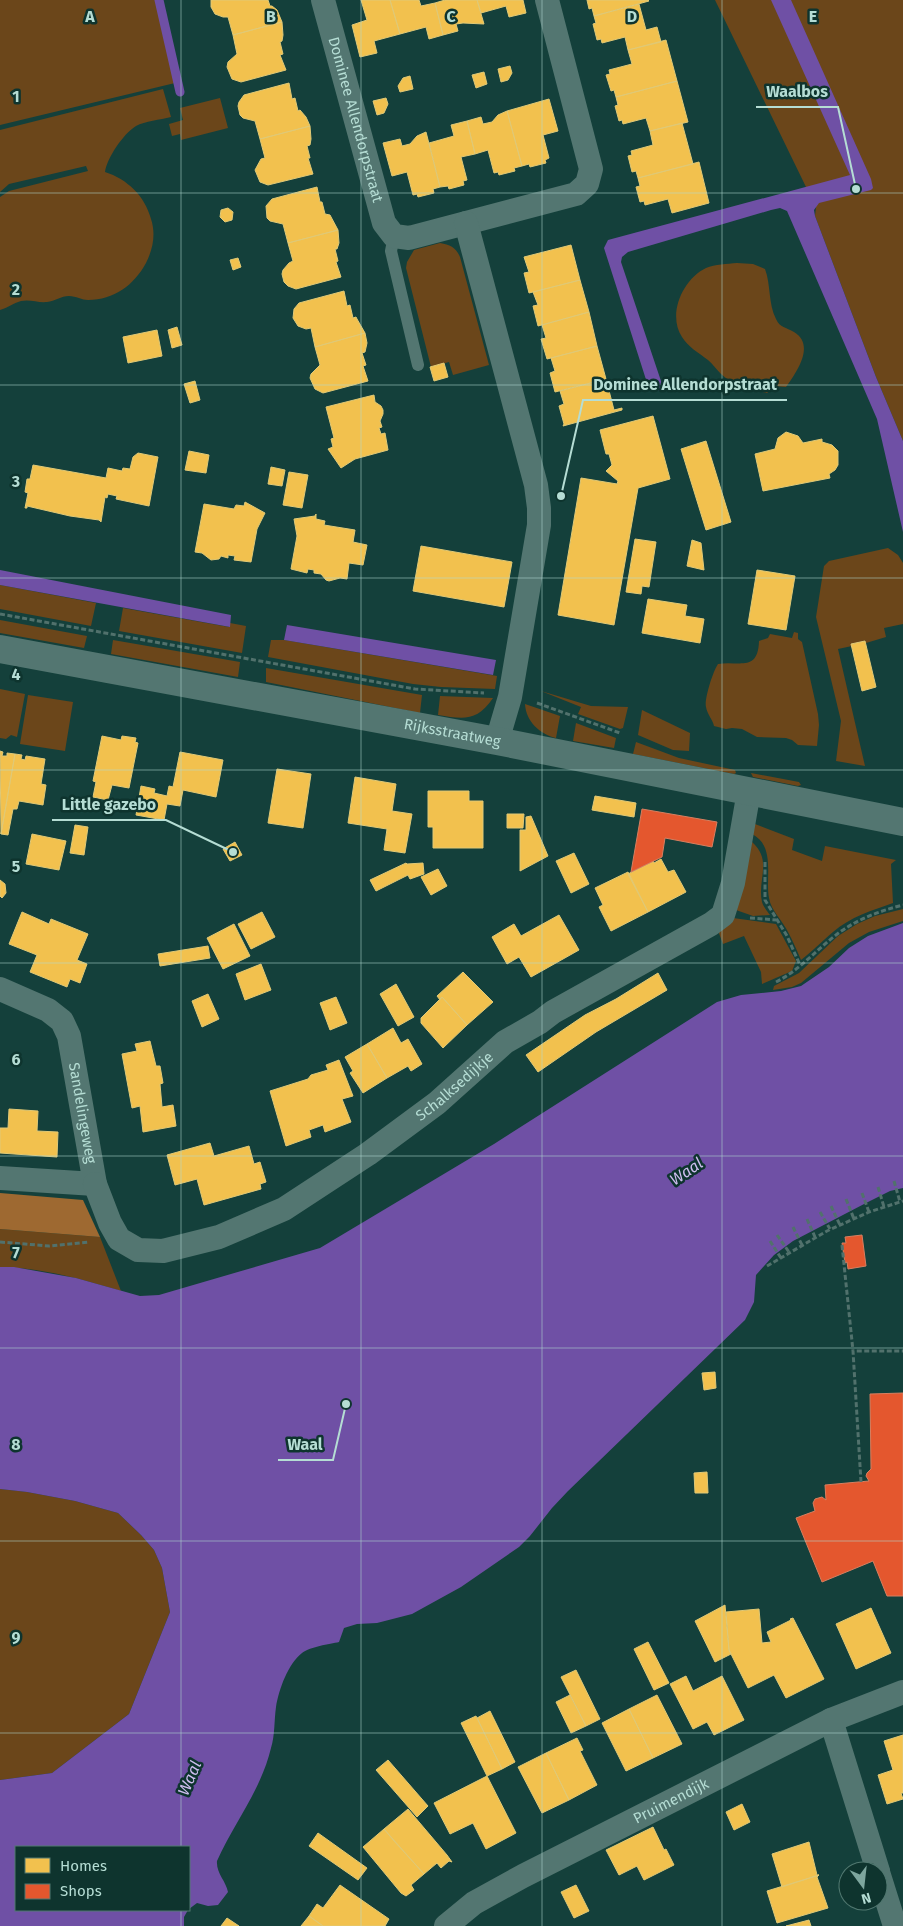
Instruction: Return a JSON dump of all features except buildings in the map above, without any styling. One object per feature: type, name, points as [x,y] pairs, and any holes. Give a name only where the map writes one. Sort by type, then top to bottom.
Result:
[{"type":"street","name":"Dominee Allendorpstraat","points":[[323,0],[384,223],[394,236]]},
{"type":"street","points":[[394,236],[409,238],[576,194],[587,184],[591,169],[547,0]]},
{"type":"street","points":[[466,223],[536,486],[539,508],[538,525],[510,697],[497,742]]},
{"type":"street","name":"Rijksstraatweg","points":[[0,649],[749,790],[903,822]]},
{"type":"street","name":"Schalksedijkje","points":[[119,1239],[138,1250],[163,1251],[219,1237],[284,1209],[368,1154],[436,1103],[505,1042],[540,1022],[553,1012],[711,924],[723,915],[733,883],[749,790]]},
{"type":"street","name":"Sandelingeweg","points":[[0,989],[48,1010],[62,1021],[69,1036],[95,1184],[0,1178]]},
{"type":"street","points":[[95,1184],[110,1223],[119,1239]]},
{"type":"street","name":"Pruimendijk","points":[[446,1926],[474,1902],[498,1889],[831,1720],[903,1692]]},
{"type":"street","points":[[831,1720],[875,1861]]},
{"type":"street","points":[[888,1903],[895,1926]]},
{"type":"lane","points":[[394,236],[391,251],[418,365]]},
{"type":"path","points":[[742,835],[753,838],[762,849],[767,866],[764,900],[787,936],[800,965]]},
{"type":"path","points":[[776,982],[790,975],[839,933],[868,915],[903,905]]},
{"type":"path","points":[[767,1266],[830,1229],[869,1212],[901,1201],[894,1181]]},
{"type":"path","points":[[878,1187],[884,1207]]},
{"type":"path","points":[[862,1193],[869,1212]]},
{"type":"path","points":[[846,1199],[854,1218]]},
{"type":"path","points":[[832,1206],[840,1225]]},
{"type":"path","points":[[820,1212],[830,1229]]},
{"type":"path","points":[[807,1219],[816,1237]]},
{"type":"path","points":[[793,1227],[802,1244]]},
{"type":"path","points":[[777,1235],[789,1252]]},
{"type":"path","points":[[0,1242],[49,1246],[119,1239]]},
{"type":"path","points":[[770,1241],[781,1258]]},
{"type":"path","points":[[842,1245],[853,1351],[861,1482]]},
{"type":"path","points":[[853,1351],[903,1351]]},
{"type":"shaded area","points":[[0,0],[155,0],[175,83],[0,125]]},
{"type":"shaded area","points":[[715,0],[903,0],[903,441],[876,377],[815,216],[816,207],[808,187],[806,187]]},
{"type":"shaded area","points":[[163,89],[171,117],[144,123],[131,130],[112,153],[105,172],[121,179],[140,196],[153,225],[152,247],[146,263],[136,278],[122,290],[106,297],[88,300],[69,296],[47,302],[24,301],[0,310],[0,197],[9,191],[88,171],[86,166],[9,184],[0,192],[0,130]]},
{"type":"shaded area","points":[[220,98],[228,128],[181,140],[180,134],[172,136],[169,124],[183,120],[180,108]]},
{"type":"shaded area","points":[[440,243],[452,247],[460,257],[489,365],[453,375],[449,362],[431,367],[406,268],[407,262],[414,250]]},
{"type":"shaded area","points":[[721,264],[753,264],[765,269],[773,313],[776,319],[781,326],[794,332],[803,344],[804,351],[799,367],[786,387],[774,386],[767,393],[743,386],[726,378],[710,362],[687,344],[678,328],[677,308],[684,289],[690,280],[706,268]]},
{"type":"shaded area","points":[[888,548],[898,555],[903,563],[903,624],[884,628],[886,637],[866,643],[865,641],[851,644],[852,646],[838,649],[865,766],[836,761],[841,721],[816,617],[824,566],[829,561]]},
{"type":"shaded area","points":[[0,585],[96,603],[91,626],[0,609]]},
{"type":"shaded area","points":[[123,608],[229,627],[230,623],[246,626],[242,653],[119,631]]},
{"type":"shaded area","points":[[0,620],[87,636],[84,648],[0,633]]},
{"type":"shaded area","points":[[794,632],[798,633],[798,639],[802,642],[818,714],[817,746],[798,745],[786,738],[757,737],[742,729],[726,729],[714,726],[707,710],[706,698],[718,664],[746,663],[751,661],[755,658],[758,651],[759,641],[768,638],[770,634],[792,638]]},
{"type":"shaded area","points":[[113,640],[240,662],[238,677],[111,654]]},
{"type":"shaded area","points":[[271,640],[284,640],[497,676],[495,689],[413,684],[268,657]]},
{"type":"shaded area","points":[[266,668],[422,695],[420,713],[266,682]]},
{"type":"shaded area","points":[[0,689],[25,694],[17,737],[11,735],[6,739],[0,738]]},
{"type":"shaded area","points":[[541,691],[591,706],[628,707],[623,728],[620,729],[578,714],[581,707]]},
{"type":"shaded area","points":[[28,695],[73,702],[65,751],[20,744]]},
{"type":"shaded area","points":[[440,696],[493,698],[487,706],[475,715],[462,718],[438,715]]},
{"type":"shaded area","points":[[525,704],[560,716],[556,738],[545,734],[531,722]]},
{"type":"shaded area","points":[[642,710],[690,733],[689,751],[673,750],[638,735]]},
{"type":"shaded area","points":[[576,723],[616,738],[614,748],[573,741]]},
{"type":"shaded area","points":[[636,742],[679,758],[735,770],[736,773],[633,754]]},
{"type":"shaded area","points":[[751,773],[799,782],[801,785],[753,777]]},
{"type":"shaded area","points":[[755,824],[794,839],[792,850],[822,861],[825,846],[896,860],[891,864],[893,903],[847,922],[801,960],[786,928],[770,903],[767,854],[759,839],[752,834]]},
{"type":"shaded area","points":[[752,842],[762,856],[762,902],[770,915],[753,916],[736,910]]},
{"type":"shaded area","points":[[903,909],[903,921],[869,932],[849,943],[801,983],[792,987],[773,990],[774,986],[799,973],[838,936],[857,924],[875,916]]},
{"type":"shaded area","points":[[733,918],[776,924],[796,961],[792,971],[762,984],[761,972],[744,936],[723,944],[717,928]]},
{"type":"shaded area","points":[[0,1193],[83,1200],[100,1237],[0,1229]]},
{"type":"shaded area","points":[[0,1229],[100,1237],[121,1291],[62,1275],[31,1269],[0,1267]]},
{"type":"shaded area","points":[[0,1489],[75,1501],[118,1513],[154,1550],[162,1568],[170,1612],[129,1714],[52,1773],[0,1780]]},
{"type":"water","points":[[771,0],[791,0],[871,179],[873,188],[871,190],[819,203],[814,210],[876,377],[903,441],[903,532],[877,419],[787,211],[780,208],[771,210],[628,252],[622,257],[621,262],[663,387],[658,391],[649,389],[604,248],[608,240],[850,175]]},
{"type":"water","points":[[0,570],[231,615],[230,627],[0,585]]},
{"type":"water","points":[[287,625],[496,660],[493,675],[284,640]]},
{"type":"water","points":[[903,923],[903,1188],[890,1191],[866,1203],[793,1241],[774,1255],[756,1275],[754,1302],[745,1320],[568,1491],[519,1547],[461,1587],[412,1614],[377,1623],[357,1624],[344,1628],[339,1642],[309,1649],[297,1658],[288,1670],[279,1693],[274,1733],[267,1763],[254,1792],[217,1861],[218,1869],[228,1892],[218,1905],[208,1906],[197,1903],[190,1908],[190,1846],[15,1846],[15,1911],[187,1911],[184,1917],[184,1926],[0,1926],[0,1780],[52,1773],[129,1714],[170,1612],[162,1568],[154,1550],[118,1513],[75,1501],[0,1489],[0,1267],[14,1267],[76,1278],[140,1296],[159,1295],[320,1248],[494,1144],[717,1002],[741,995],[781,991],[801,986],[829,967],[849,948],[868,936]]},
{"type":"waterway","points":[[159,0],[180,92]]},
{"type":"place","name":"Waalbos","points":[[856,189]]},
{"type":"place","name":"Dominee Allendorpstraat","points":[[561,496]]},
{"type":"place","name":"Little gazebo","points":[[233,852]]},
{"type":"place","name":"Waal","points":[[346,1404]]}]
